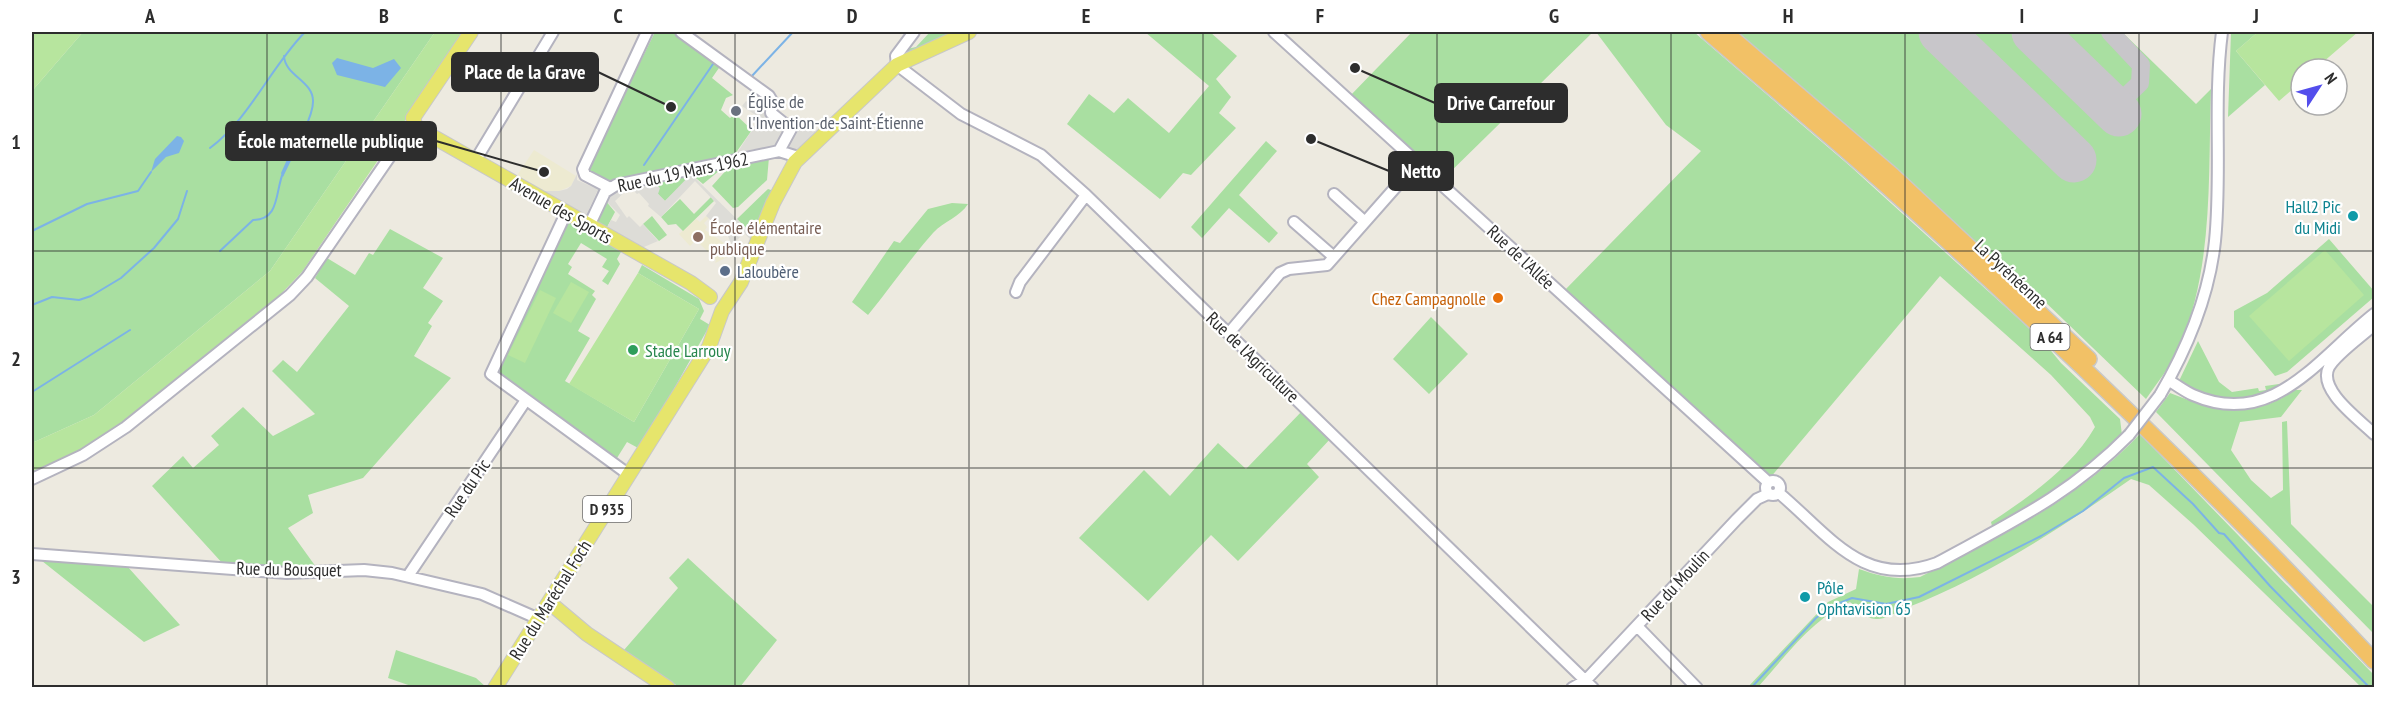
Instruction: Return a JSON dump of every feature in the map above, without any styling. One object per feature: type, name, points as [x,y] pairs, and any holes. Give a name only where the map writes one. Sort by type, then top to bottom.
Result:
[{"type":"highway","name":"La Pyrénéenne","points":[[1708,32],[1889,187],[2071,356],[2222,504],[2374,661]]},
{"type":"highway","name":"La Pyrénéenne","points":[[1725,32],[1892,175],[2078,348],[2229,496],[2374,647]]},
{"type":"main road","points":[[413,123],[415,115],[471,32]]},
{"type":"main road","name":"Rue du Maréchal Foch","points":[[495,687],[550,603],[628,474],[709,347],[716,328],[717,302],[741,282],[773,203],[794,163],[897,65],[969,32]]},
{"type":"main road","name":"Avenue des Sports","points":[[413,123],[475,161],[691,283],[717,302]]},
{"type":"main road","points":[[550,603],[586,634],[668,687]]},
{"type":"street","points":[[475,161],[553,32]]},
{"type":"street","points":[[610,188],[585,175],[583,169],[646,32]]},
{"type":"street","points":[[681,32],[769,96],[772,101],[771,113],[791,129],[779,152]]},
{"type":"street","points":[[897,65],[896,56],[914,32]]},
{"type":"street","name":"Rue de l'Allée","points":[[1274,32],[1771,490],[1857,559],[1886,571],[1919,570],[1937,563],[2043,505],[2099,465],[2129,435],[2169,381],[2196,324],[2213,251],[2216,216],[2216,95],[2222,32]]},
{"type":"street","name":"Rue de l'Agriculture","points":[[897,65],[961,114],[1041,155],[1086,195],[1590,684]]},
{"type":"street","points":[[32,479],[83,455],[126,427],[290,295],[307,277],[413,123]]},
{"type":"street","name":"Rue du 19 Mars 1962","points":[[589,226],[610,188],[779,152],[794,163]]},
{"type":"street","points":[[1229,333],[1280,273],[1289,269],[1322,267],[1334,257],[1417,163]]},
{"type":"street","points":[[1334,194],[1365,222]]},
{"type":"street","points":[[1016,292],[1020,282],[1086,195]]},
{"type":"street","points":[[566,213],[491,374],[628,474]]},
{"type":"street","points":[[1294,222],[1334,257]]},
{"type":"street","points":[[2169,381],[2192,394],[2213,401],[2238,404],[2261,401],[2285,391],[2374,314]]},
{"type":"street","points":[[2374,325],[2330,365],[2327,375],[2333,395],[2374,434]]},
{"type":"street","name":"Rue du Pic","points":[[408,576],[526,400]]},
{"type":"street","name":"Rue du Moulin","points":[[1590,684],[1637,626],[1744,511],[1771,490]]},
{"type":"street","name":"Rue du Bousquet","points":[[32,554],[287,573],[364,570],[408,576],[482,594],[539,619]]},
{"type":"street","points":[[1637,626],[1697,687]]},
{"type":"street","points":[[1572,687],[1590,684]]},
{"type":"shaded area","points":[[746,101],[785,128],[785,133],[775,147],[759,152],[754,149],[737,153],[760,118],[742,106]]},
{"type":"shaded area","points":[[801,121],[817,133],[796,152],[786,148]]},
{"type":"shaded area","points":[[534,150],[576,176],[571,186],[559,191],[537,191],[514,180]]},
{"type":"shaded area","points":[[577,174],[577,180],[595,188],[597,184],[602,187],[601,194],[597,192],[589,209],[592,211],[588,216],[573,214],[532,191],[567,189]]},
{"type":"shaded area","points":[[691,174],[754,236],[752,241],[744,233],[732,245],[727,234],[706,216],[716,203],[695,181],[661,217],[648,206],[649,204],[639,193],[637,194],[630,187],[615,201],[627,218],[629,216],[640,227],[643,224],[658,241],[637,250],[605,231],[611,220],[616,222],[620,215],[605,200],[611,191],[649,180],[650,186],[656,185],[660,188],[658,194],[665,201]]},
{"type":"shaded area","name":"École élémentaire publique","points":[[706,216],[709,218],[704,223],[707,227],[705,230],[730,247],[725,251],[730,256],[715,263],[716,260],[696,240],[690,246],[679,234],[696,219],[700,222]]},
{"type":"green space","points":[[32,32],[83,32],[32,91]]},
{"type":"green space","points":[[83,32],[435,32],[270,271],[94,415],[32,443],[32,91]]},
{"type":"green space","points":[[435,32],[465,32],[302,272],[277,298],[115,429],[87,447],[32,473],[32,443],[94,415],[270,271]]},
{"type":"green space","points":[[655,32],[676,32],[721,65],[712,78],[733,95],[726,98],[721,110],[730,118],[735,114],[752,130],[735,154],[610,182],[587,170]]},
{"type":"green space","points":[[930,32],[959,32],[901,56],[907,49],[916,47]]},
{"type":"green space","points":[[1145,32],[1210,32],[1237,56],[1216,79],[1231,97],[1219,113],[1236,128],[1191,175],[1183,173],[1160,199],[1067,124],[1089,94],[1114,113],[1128,98],[1169,133],[1209,86]]},
{"type":"green space","points":[[1412,32],[1593,32],[1441,181],[1348,98]]},
{"type":"green space","points":[[1596,32],[1694,32],[1850,166],[2043,341],[2061,363],[2120,419],[2122,435],[2070,481],[1992,526],[1991,522],[2035,492],[2062,468],[2095,427],[2090,417],[2051,375],[1940,276],[1770,478],[1564,291],[1701,151],[1666,125]]},
{"type":"green space","points":[[1735,32],[2122,32],[2196,104],[2211,89],[2207,220],[2198,285],[2179,348],[2146,399],[2039,296],[2036,297]]},
{"type":"green space","points":[[2231,32],[2258,32],[2236,51],[2265,85],[2228,117]]},
{"type":"green space","points":[[2258,32],[2358,32],[2329,57],[2289,57],[2289,92],[2279,101],[2236,51]]},
{"type":"green space","points":[[1266,141],[1277,151],[1239,195],[1278,233],[1269,243],[1229,208],[1202,238],[1191,227]]},
{"type":"green space","points":[[769,157],[767,180],[738,207],[733,208],[712,186],[730,166]]},
{"type":"green space","points":[[718,168],[719,171],[703,184],[691,174]]},
{"type":"green space","points":[[688,175],[690,177],[665,201],[658,194],[658,186],[650,186],[649,183]]},
{"type":"green space","points":[[768,189],[771,190],[771,199],[754,236],[737,219]]},
{"type":"green space","points":[[711,197],[714,201],[683,231],[676,224],[668,225],[661,217],[680,199],[694,214]]},
{"type":"green space","points":[[605,200],[615,212],[605,231],[597,223]]},
{"type":"green space","points":[[952,203],[968,204],[933,233],[868,315],[852,302],[894,241],[900,243],[928,209]]},
{"type":"green space","points":[[652,216],[667,235],[659,241],[643,224]]},
{"type":"green space","points":[[566,220],[621,252],[617,259],[620,264],[608,285],[602,281],[609,271],[602,267],[607,259],[581,243],[568,264],[572,267],[568,274],[595,291],[592,295],[596,299],[578,331],[590,338],[565,381],[634,422],[699,309],[638,273],[642,265],[699,299],[704,311],[700,319],[710,325],[640,449],[627,442],[617,458],[498,372]]},
{"type":"green space","points":[[390,229],[443,258],[423,288],[443,301],[428,323],[432,326],[414,356],[451,378],[363,478],[308,495],[313,513],[288,528],[316,567],[224,565],[152,486],[183,456],[193,468],[219,445],[211,436],[243,407],[273,436],[315,414],[272,371],[283,360],[297,372],[349,306],[315,278],[327,258],[355,275],[369,253],[373,255]]},
{"type":"green space","points":[[2329,239],[2374,291],[2374,297],[2287,372],[2275,376],[2234,327],[2234,311],[2267,293]]},
{"type":"green space","points":[[2325,250],[2364,295],[2289,361],[2249,316]]},
{"type":"green space","name":"Stade Larrouy","points":[[638,273],[699,309],[634,422],[569,384]]},
{"type":"green space","points":[[571,282],[589,292],[571,323],[553,313]]},
{"type":"green space","points":[[540,290],[556,298],[525,363],[508,355]]},
{"type":"green space","points":[[1431,317],[1468,354],[1429,394],[1393,359]]},
{"type":"green space","points":[[2198,341],[2219,382],[2232,392],[2258,388],[2259,391],[2266,390],[2265,386],[2279,384],[2278,389],[2251,397],[2227,398],[2204,394],[2179,381]]},
{"type":"green space","points":[[2294,390],[2302,390],[2281,417],[2240,422],[2231,450],[2251,480],[2271,498],[2283,490],[2282,422],[2287,421],[2291,524],[2374,607],[2374,634],[2156,412],[2170,393],[2202,404],[2249,409],[2264,406]]},
{"type":"green space","points":[[1303,410],[1331,438],[1307,464],[1319,477],[1238,561],[1211,535],[1148,601],[1079,538],[1144,470],[1170,496],[1218,443],[1246,469]]},
{"type":"green space","points":[[2140,434],[2374,675],[2374,687],[2361,687],[2194,525],[2149,485],[2131,479],[2022,550],[1936,596],[1879,619],[1872,619],[1865,615],[1850,602],[1811,629],[1758,687],[1747,688],[1828,602],[1856,589],[1859,569],[1889,577],[1920,577],[1980,547],[2064,498],[2115,458]]},
{"type":"green space","points":[[37,557],[127,566],[180,625],[144,642]]},
{"type":"green space","points":[[688,558],[777,640],[740,687],[679,687],[624,650],[678,588],[669,578]]},
{"type":"green space","points":[[396,650],[476,678],[486,687],[414,687],[388,678]]},
{"type":"water","points":[[337,58],[373,68],[394,59],[401,68],[385,87],[337,75],[332,63]]},
{"type":"water","points":[[319,125],[323,128],[316,136],[306,142],[300,142],[283,177],[281,173],[290,153],[285,141],[290,138],[300,140],[303,133],[306,137]]},
{"type":"water","points":[[177,136],[184,141],[179,153],[166,157],[151,172],[155,159]]},
{"type":"waterway","points":[[210,148],[237,122],[305,32]]},
{"type":"waterway","points":[[751,77],[793,32]]},
{"type":"waterway","points":[[284,56],[289,69],[305,83],[312,95],[312,110],[303,133]]},
{"type":"waterway","points":[[644,165],[713,64]]},
{"type":"waterway","points":[[32,231],[87,204],[138,191],[151,172]]},
{"type":"waterway","points":[[220,251],[253,220],[262,219],[268,215],[275,204],[283,173]]},
{"type":"waterway","points":[[32,305],[52,297],[79,300],[91,296],[121,278],[154,248],[178,219],[187,191]]},
{"type":"waterway","points":[[32,392],[130,330]]},
{"type":"waterway","points":[[1751,688],[1816,618],[1830,607],[1852,598],[1886,604],[1919,597],[2041,536],[2083,511],[2124,478],[2153,467],[2193,504],[2219,533],[2224,534],[2270,586],[2370,688]]},
{"type":"taxiway","points":[[2110,32],[2141,65],[2140,83],[2117,105]]},
{"type":"runway","points":[[1941,32],[2074,160]]},
{"type":"runway","points":[[2034,32],[2119,114]]},
{"type":"place","name":"Drive Carrefour","points":[[1355,68]]},
{"type":"place","name":"Place de la Grave","points":[[671,107]]},
{"type":"place","name":"Église de l'Invention-de-Saint-Étienne","points":[[736,111]]},
{"type":"place","name":"Netto","points":[[1311,139]]},
{"type":"place","name":"École maternelle publique","points":[[544,172]]},
{"type":"place","name":"Hall2 Pic du Midi","points":[[2353,216]]},
{"type":"place","name":"École élémentaire publique","points":[[698,237]]},
{"type":"place","name":"Laloubère","points":[[725,271]]},
{"type":"place","name":"Chez Campagnolle","points":[[1498,298]]},
{"type":"place","name":"Stade Larrouy","points":[[633,350]]},
{"type":"place","name":"Pôle Ophtavision 65","points":[[1805,597]]}]
